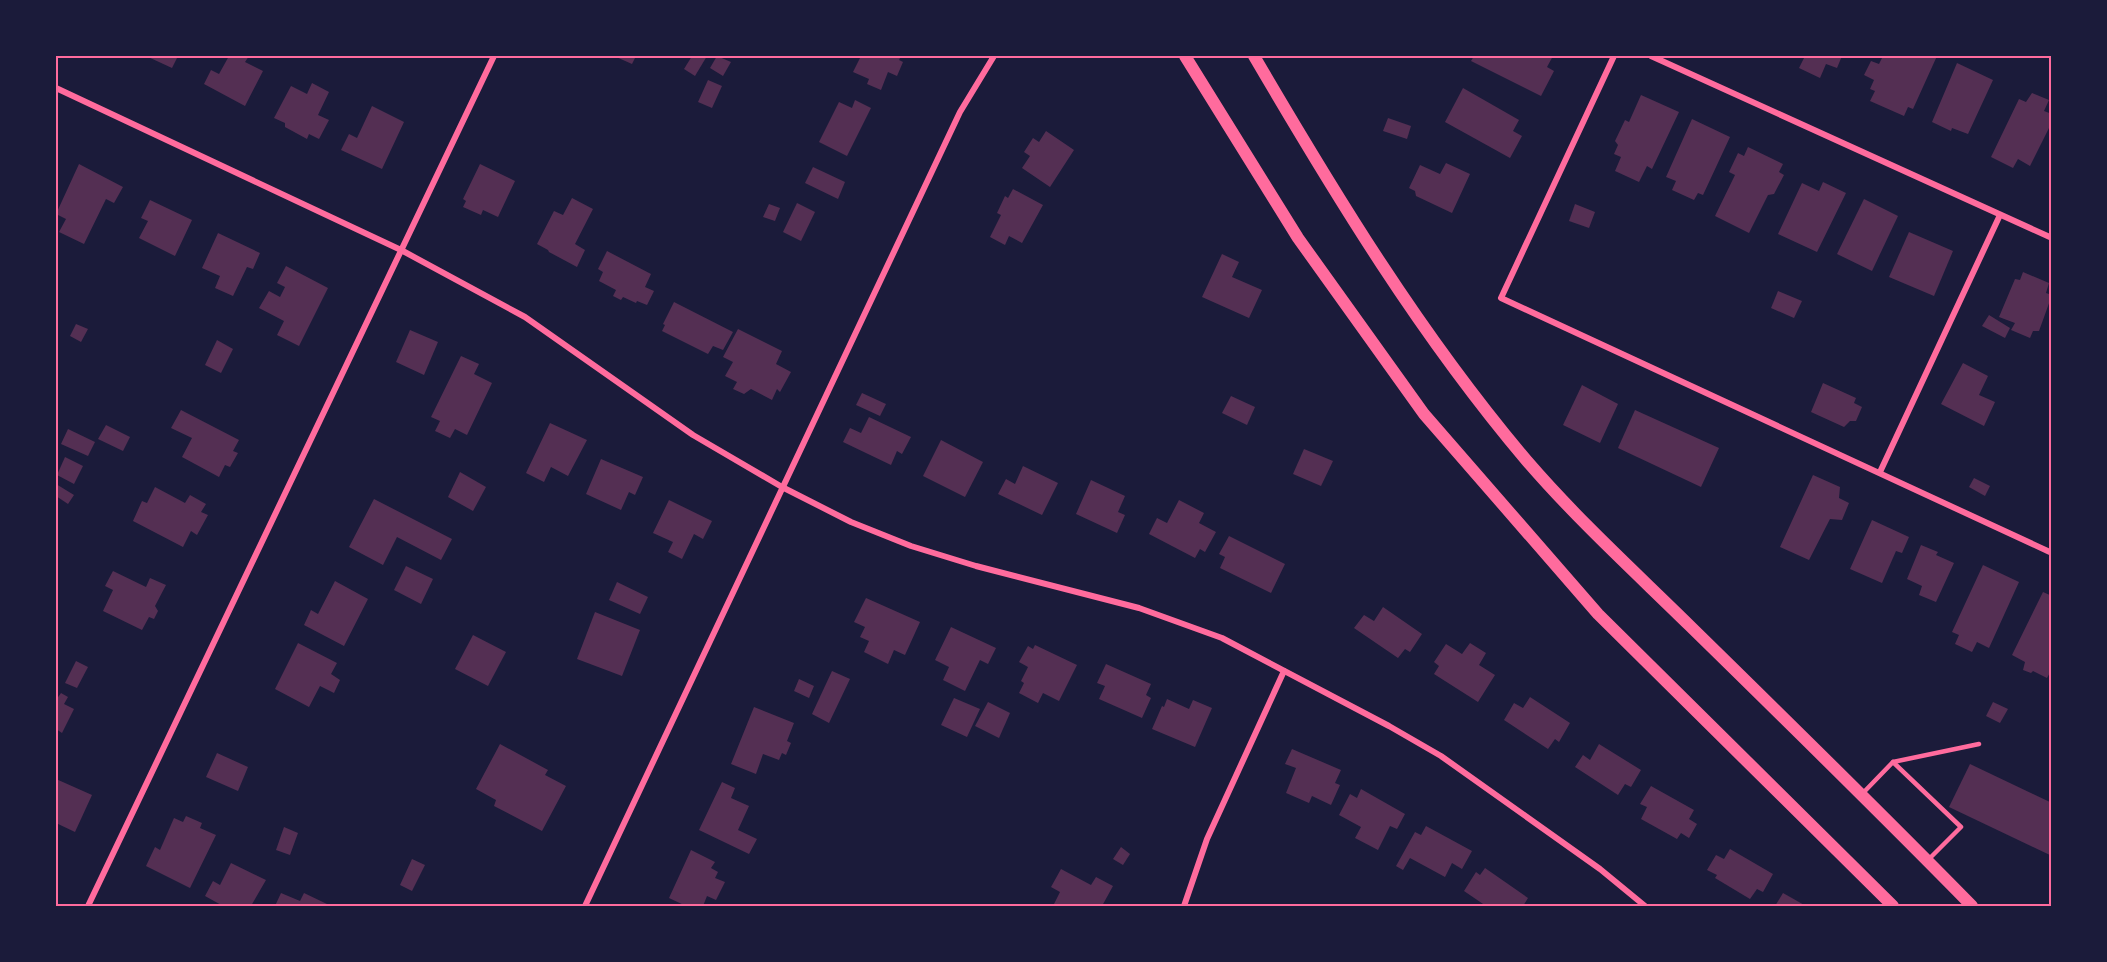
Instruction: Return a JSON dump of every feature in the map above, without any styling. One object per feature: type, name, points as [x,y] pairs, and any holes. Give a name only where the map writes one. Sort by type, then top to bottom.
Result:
[{"type":"main road","points":[[1185,56],[1298,238],[1424,414],[1598,615],[1893,906]]},
{"type":"main road","points":[[1254,56],[1382,266],[1447,358],[1528,461],[1605,544],[1972,906]]},
{"type":"street","points":[[88,906],[494,56]]},
{"type":"street","points":[[585,906],[960,112],[994,56]]},
{"type":"street","points":[[1614,56],[1501,298],[2052,553]]},
{"type":"street","points":[[1651,56],[2052,238]]},
{"type":"street","points":[[56,88],[401,250],[525,317],[693,435],[782,487],[851,522],[911,546],[976,566],[1139,608],[1222,638],[1441,756],[1600,869],[1645,906]]},
{"type":"street","points":[[1880,472],[2000,214]]},
{"type":"street","points":[[1184,906],[1207,839],[1284,671]]},
{"type":"lane","points":[[1861,794],[1893,762],[1979,744]]},
{"type":"lane","points":[[1893,762],[1961,827],[1928,861]]},
{"type":"building","points":[[146,56],[178,56],[172,68]]},
{"type":"building","points":[[229,56],[249,56],[245,62],[263,71],[245,106],[204,84],[211,70],[219,74]]},
{"type":"building","points":[[614,56],[636,56],[632,64]]},
{"type":"building","points":[[692,56],[707,56],[695,76],[684,69]]},
{"type":"building","points":[[717,56],[731,62],[723,76],[710,68]]},
{"type":"building","points":[[861,56],[901,56],[899,60],[903,62],[897,76],[888,72],[881,90],[867,84],[869,79],[853,72]]},
{"type":"building","points":[[1474,56],[1553,56],[1547,67],[1554,71],[1541,96],[1471,61]]},
{"type":"building","points":[[1805,56],[1842,56],[1837,68],[1826,64],[1820,78],[1799,68]]},
{"type":"building","points":[[1883,56],[1937,56],[1913,109],[1908,107],[1904,116],[1870,101],[1875,91],[1870,89],[1874,80],[1864,75],[1871,61],[1879,64]]},
{"type":"building","points":[[1957,63],[1993,80],[1968,134],[1952,128],[1951,131],[1932,122]]},
{"type":"building","points":[[708,80],[722,86],[712,108],[698,102]]},
{"type":"building","points":[[312,83],[329,92],[318,115],[329,120],[319,139],[309,134],[307,139],[274,118],[291,86],[307,94]]},
{"type":"building","points":[[1463,88],[1519,120],[1513,131],[1522,136],[1510,158],[1445,122]]},
{"type":"building","points":[[2032,93],[2049,100],[2044,111],[2052,114],[2052,122],[2030,166],[2018,159],[2013,168],[1991,157],[2019,99],[2026,102]]},
{"type":"building","points":[[1641,95],[1679,112],[1652,169],[1647,166],[1639,182],[1615,171],[1621,157],[1614,154],[1618,145],[1615,141],[1625,120],[1629,122]]},
{"type":"building","points":[[855,100],[871,108],[847,156],[819,142],[839,102],[852,108]]},
{"type":"building","points":[[372,106],[404,122],[382,169],[341,150],[349,134],[357,138]]},
{"type":"building","points":[[1388,118],[1411,126],[1407,139],[1383,131]]},
{"type":"building","points":[[1692,119],[1730,137],[1703,195],[1698,193],[1694,200],[1672,190],[1676,181],[1666,177]]},
{"type":"building","points":[[1046,131],[1074,150],[1050,187],[1022,168],[1030,156],[1024,152],[1033,138],[1039,142]]},
{"type":"building","points":[[1748,147],[1783,164],[1779,172],[1784,175],[1774,194],[1768,195],[1749,233],[1715,216],[1735,175],[1729,172],[1738,153],[1744,156]]},
{"type":"building","points":[[1446,163],[1470,174],[1452,213],[1416,196],[1415,191],[1409,188],[1420,165],[1440,174]]},
{"type":"building","points":[[79,164],[123,187],[114,203],[106,199],[84,244],[59,232],[66,219],[56,214]]},
{"type":"building","points":[[480,164],[515,181],[498,217],[483,210],[481,215],[463,207],[466,201],[463,199]]},
{"type":"building","points":[[813,167],[845,182],[838,199],[805,183]]},
{"type":"building","points":[[1823,182],[1846,193],[1817,252],[1778,234],[1802,183],[1819,191]]},
{"type":"building","points":[[1013,189],[1043,205],[1022,243],[1009,236],[1005,245],[990,237],[1001,215],[997,213],[1005,196],[1008,198]]},
{"type":"building","points":[[572,198],[593,209],[575,244],[585,250],[577,267],[537,244],[554,211],[563,215]]},
{"type":"building","points":[[1864,199],[1898,216],[1872,271],[1837,254]]},
{"type":"building","points":[[150,200],[192,220],[175,256],[139,238],[148,221],[141,218]]},
{"type":"building","points":[[797,203],[815,212],[801,241],[783,232]]},
{"type":"building","points":[[769,204],[780,208],[775,221],[763,217]]},
{"type":"building","points":[[1575,204],[1595,212],[1589,228],[1569,221]]},
{"type":"building","points":[[1909,232],[1953,251],[1934,296],[1889,277]]},
{"type":"building","points":[[218,233],[260,253],[253,269],[247,267],[233,296],[215,288],[220,276],[202,268]]},
{"type":"building","points":[[607,251],[651,274],[645,287],[654,291],[647,305],[623,297],[621,300],[613,296],[616,290],[599,281],[603,272],[598,269]]},
{"type":"building","points":[[1222,254],[1239,262],[1232,277],[1262,290],[1249,318],[1202,297]]},
{"type":"building","points":[[286,266],[328,288],[299,346],[277,335],[284,321],[259,308],[269,291],[280,297],[285,287],[277,283]]},
{"type":"building","points":[[2023,272],[2049,283],[2046,293],[2052,295],[2039,331],[2033,331],[2030,338],[2011,330],[2015,323],[1999,317],[2015,279],[2020,280]]},
{"type":"building","points":[[1778,291],[1802,301],[1794,318],[1771,308]]},
{"type":"building","points":[[674,302],[733,332],[723,350],[713,346],[708,354],[662,331]]},
{"type":"building","points":[[1989,315],[2010,328],[2005,338],[1982,326]]},
{"type":"building","points":[[76,324],[88,329],[81,342],[70,336]]},
{"type":"building","points":[[738,329],[782,351],[776,364],[791,372],[780,392],[777,389],[772,400],[751,389],[744,394],[733,389],[737,382],[725,376],[733,362],[723,357]]},
{"type":"building","points":[[410,330],[438,342],[424,375],[396,362]]},
{"type":"building","points":[[217,340],[233,349],[221,373],[205,365]]},
{"type":"building","points":[[461,356],[479,364],[474,374],[492,383],[467,435],[455,429],[450,438],[435,431],[440,421],[431,417]]},
{"type":"building","points":[[1963,363],[1988,376],[1979,395],[1995,402],[1984,426],[1941,404]]},
{"type":"building","points":[[1823,383],[1856,398],[1854,403],[1862,407],[1856,421],[1850,421],[1844,427],[1811,412]]},
{"type":"building","points":[[1582,385],[1618,404],[1600,443],[1563,425]]},
{"type":"building","points":[[862,393],[886,404],[880,416],[856,405]]},
{"type":"building","points":[[1231,396],[1255,407],[1247,425],[1222,413]]},
{"type":"building","points":[[181,410],[239,440],[233,451],[238,453],[230,467],[225,465],[219,477],[182,457],[192,438],[171,428]]},
{"type":"building","points":[[1635,410],[1719,448],[1701,487],[1618,448]]},
{"type":"building","points":[[869,417],[911,437],[902,454],[897,451],[891,465],[843,442],[850,428],[861,433]]},
{"type":"building","points":[[550,423],[587,440],[568,476],[551,467],[544,482],[526,473]]},
{"type":"building","points":[[106,425],[130,437],[123,451],[98,439]]},
{"type":"building","points":[[68,429],[95,442],[88,456],[61,444]]},
{"type":"building","points":[[941,440],[983,462],[965,497],[923,476]]},
{"type":"building","points":[[1304,449],[1333,461],[1321,486],[1293,474]]},
{"type":"building","points":[[65,457],[83,466],[74,484],[57,475]]},
{"type":"building","points":[[601,459],[643,477],[635,495],[629,492],[621,510],[586,494]]},
{"type":"building","points":[[1023,466],[1058,483],[1042,515],[998,494],[1006,479],[1015,484]]},
{"type":"building","points":[[460,472],[486,487],[473,511],[448,497]]},
{"type":"building","points":[[1813,475],[1840,487],[1839,498],[1849,503],[1842,520],[1830,519],[1809,560],[1780,547]]},
{"type":"building","points":[[1974,478],[1990,486],[1985,496],[1969,487]]},
{"type":"building","points":[[1091,480],[1125,496],[1118,512],[1125,515],[1117,533],[1076,514]]},
{"type":"building","points":[[56,484],[74,495],[68,504],[56,496]]},
{"type":"building","points":[[155,487],[185,503],[190,495],[206,504],[201,512],[208,515],[197,535],[191,531],[183,547],[133,521],[142,501],[147,503]]},
{"type":"building","points":[[374,499],[452,539],[441,560],[397,537],[383,565],[349,547]]},
{"type":"building","points":[[669,500],[712,521],[703,539],[694,534],[682,559],[668,552],[673,542],[653,533]]},
{"type":"building","points":[[1179,500],[1204,513],[1199,523],[1216,532],[1205,552],[1200,549],[1195,558],[1149,534],[1157,518],[1167,523]]},
{"type":"building","points":[[1872,520],[1909,537],[1902,553],[1896,551],[1882,583],[1850,569]]},
{"type":"building","points":[[1229,536],[1285,564],[1271,593],[1220,568],[1225,557],[1219,554]]},
{"type":"building","points":[[1921,545],[1938,552],[1936,555],[1954,563],[1936,602],[1919,595],[1922,586],[1907,579]]},
{"type":"building","points":[[1983,565],[2019,582],[1989,648],[1977,642],[1972,652],[1955,644],[1959,635],[1952,632]]},
{"type":"building","points":[[406,566],[433,579],[421,604],[394,590]]},
{"type":"building","points":[[113,571],[146,587],[150,578],[166,585],[155,606],[158,611],[154,619],[149,617],[142,630],[103,611],[113,590],[105,586]]},
{"type":"building","points":[[335,581],[368,599],[344,646],[304,625],[311,610],[318,614]]},
{"type":"building","points":[[617,582],[648,597],[640,614],[609,600]]},
{"type":"building","points":[[2043,592],[2052,596],[2052,669],[2047,678],[2033,671],[2031,673],[2023,670],[2025,662],[2012,655]]},
{"type":"building","points":[[866,598],[920,622],[905,655],[894,650],[888,664],[864,652],[869,641],[860,637],[865,627],[854,622]]},
{"type":"building","points":[[1383,607],[1422,634],[1410,652],[1405,649],[1398,658],[1354,628],[1364,615],[1374,621]]},
{"type":"building","points":[[595,612],[640,630],[622,676],[577,659]]},
{"type":"building","points":[[951,627],[996,648],[988,664],[980,660],[965,691],[943,680],[949,667],[935,660]]},
{"type":"building","points":[[473,635],[506,652],[488,686],[455,669]]},
{"type":"building","points":[[298,643],[337,663],[331,674],[340,680],[334,693],[320,686],[309,707],[275,689]]},
{"type":"building","points":[[1470,643],[1486,653],[1479,665],[1495,675],[1478,702],[1434,674],[1439,666],[1434,662],[1446,644],[1462,654]]},
{"type":"building","points":[[1035,645],[1077,665],[1059,701],[1043,693],[1038,703],[1019,693],[1024,683],[1021,681],[1028,667],[1019,662],[1028,646],[1033,649]]},
{"type":"building","points":[[76,661],[88,667],[77,688],[65,683]]},
{"type":"building","points":[[1106,664],[1151,684],[1146,695],[1151,698],[1142,718],[1099,699],[1105,686],[1097,683]]},
{"type":"building","points":[[832,671],[850,679],[829,723],[812,714]]},
{"type":"building","points":[[799,679],[814,686],[809,698],[794,691]]},
{"type":"building","points":[[61,693],[68,697],[64,704],[74,709],[62,733],[56,729],[56,700]]},
{"type":"building","points":[[1530,697],[1570,723],[1559,742],[1555,739],[1548,749],[1504,720],[1514,703],[1523,708]]},
{"type":"building","points":[[954,698],[980,709],[967,737],[941,725]]},
{"type":"building","points":[[1167,699],[1189,709],[1193,700],[1212,708],[1195,747],[1152,729]]},
{"type":"building","points":[[988,702],[1010,713],[999,738],[975,726]]},
{"type":"building","points":[[1993,702],[2008,709],[2000,723],[1986,716]]},
{"type":"building","points":[[754,707],[794,723],[787,741],[791,743],[786,755],[782,753],[779,760],[763,754],[756,774],[731,764]]},
{"type":"building","points":[[500,744],[548,770],[545,775],[566,786],[542,831],[494,806],[496,800],[476,789]]},
{"type":"building","points":[[1599,744],[1641,770],[1631,787],[1625,784],[1618,795],[1575,767],[1583,755],[1590,760]]},
{"type":"building","points":[[1292,749],[1341,770],[1335,783],[1340,785],[1331,805],[1312,796],[1309,803],[1286,793],[1296,768],[1285,764]]},
{"type":"building","points":[[217,753],[248,767],[238,791],[206,777]]},
{"type":"building","points":[[1970,764],[2052,803],[2052,856],[1949,807]]},
{"type":"building","points":[[56,779],[92,795],[75,832],[56,823]]},
{"type":"building","points":[[722,782],[735,788],[731,798],[749,806],[738,830],[757,839],[749,854],[699,830]]},
{"type":"building","points":[[1651,786],[1694,810],[1689,819],[1697,824],[1689,838],[1681,833],[1677,839],[1641,819],[1647,807],[1640,804]]},
{"type":"building","points":[[1361,789],[1405,814],[1397,829],[1390,826],[1378,850],[1355,838],[1361,827],[1339,815],[1350,794],[1357,798]]},
{"type":"building","points":[[186,816],[202,823],[200,828],[216,835],[190,888],[146,866],[155,847],[160,850],[174,818],[183,822]]},
{"type":"building","points":[[1426,826],[1472,851],[1462,869],[1452,863],[1445,877],[1410,858],[1403,870],[1396,866],[1415,832],[1421,835]]},
{"type":"building","points":[[284,827],[298,833],[290,855],[276,850]]},
{"type":"building","points":[[1121,847],[1130,854],[1123,865],[1113,859]]},
{"type":"building","points":[[1730,849],[1773,874],[1763,892],[1757,889],[1750,899],[1715,878],[1717,875],[1707,870],[1716,855],[1724,859]]},
{"type":"building","points":[[691,850],[715,862],[711,868],[718,872],[715,878],[725,882],[716,900],[707,896],[703,906],[686,906],[669,898]]},
{"type":"building","points":[[412,859],[425,865],[412,891],[400,885]]},
{"type":"building","points":[[231,863],[266,880],[251,906],[223,906],[205,896],[213,881],[220,885]]},
{"type":"building","points":[[1485,868],[1528,898],[1523,906],[1486,906],[1464,891],[1476,872],[1480,875]]},
{"type":"building","points":[[1061,869],[1091,885],[1096,877],[1113,886],[1102,906],[1053,906],[1060,892],[1051,887]]},
{"type":"building","points":[[281,893],[300,901],[304,893],[327,904],[325,906],[275,906]]},
{"type":"building","points":[[1783,893],[1806,906],[1775,906]]}]
